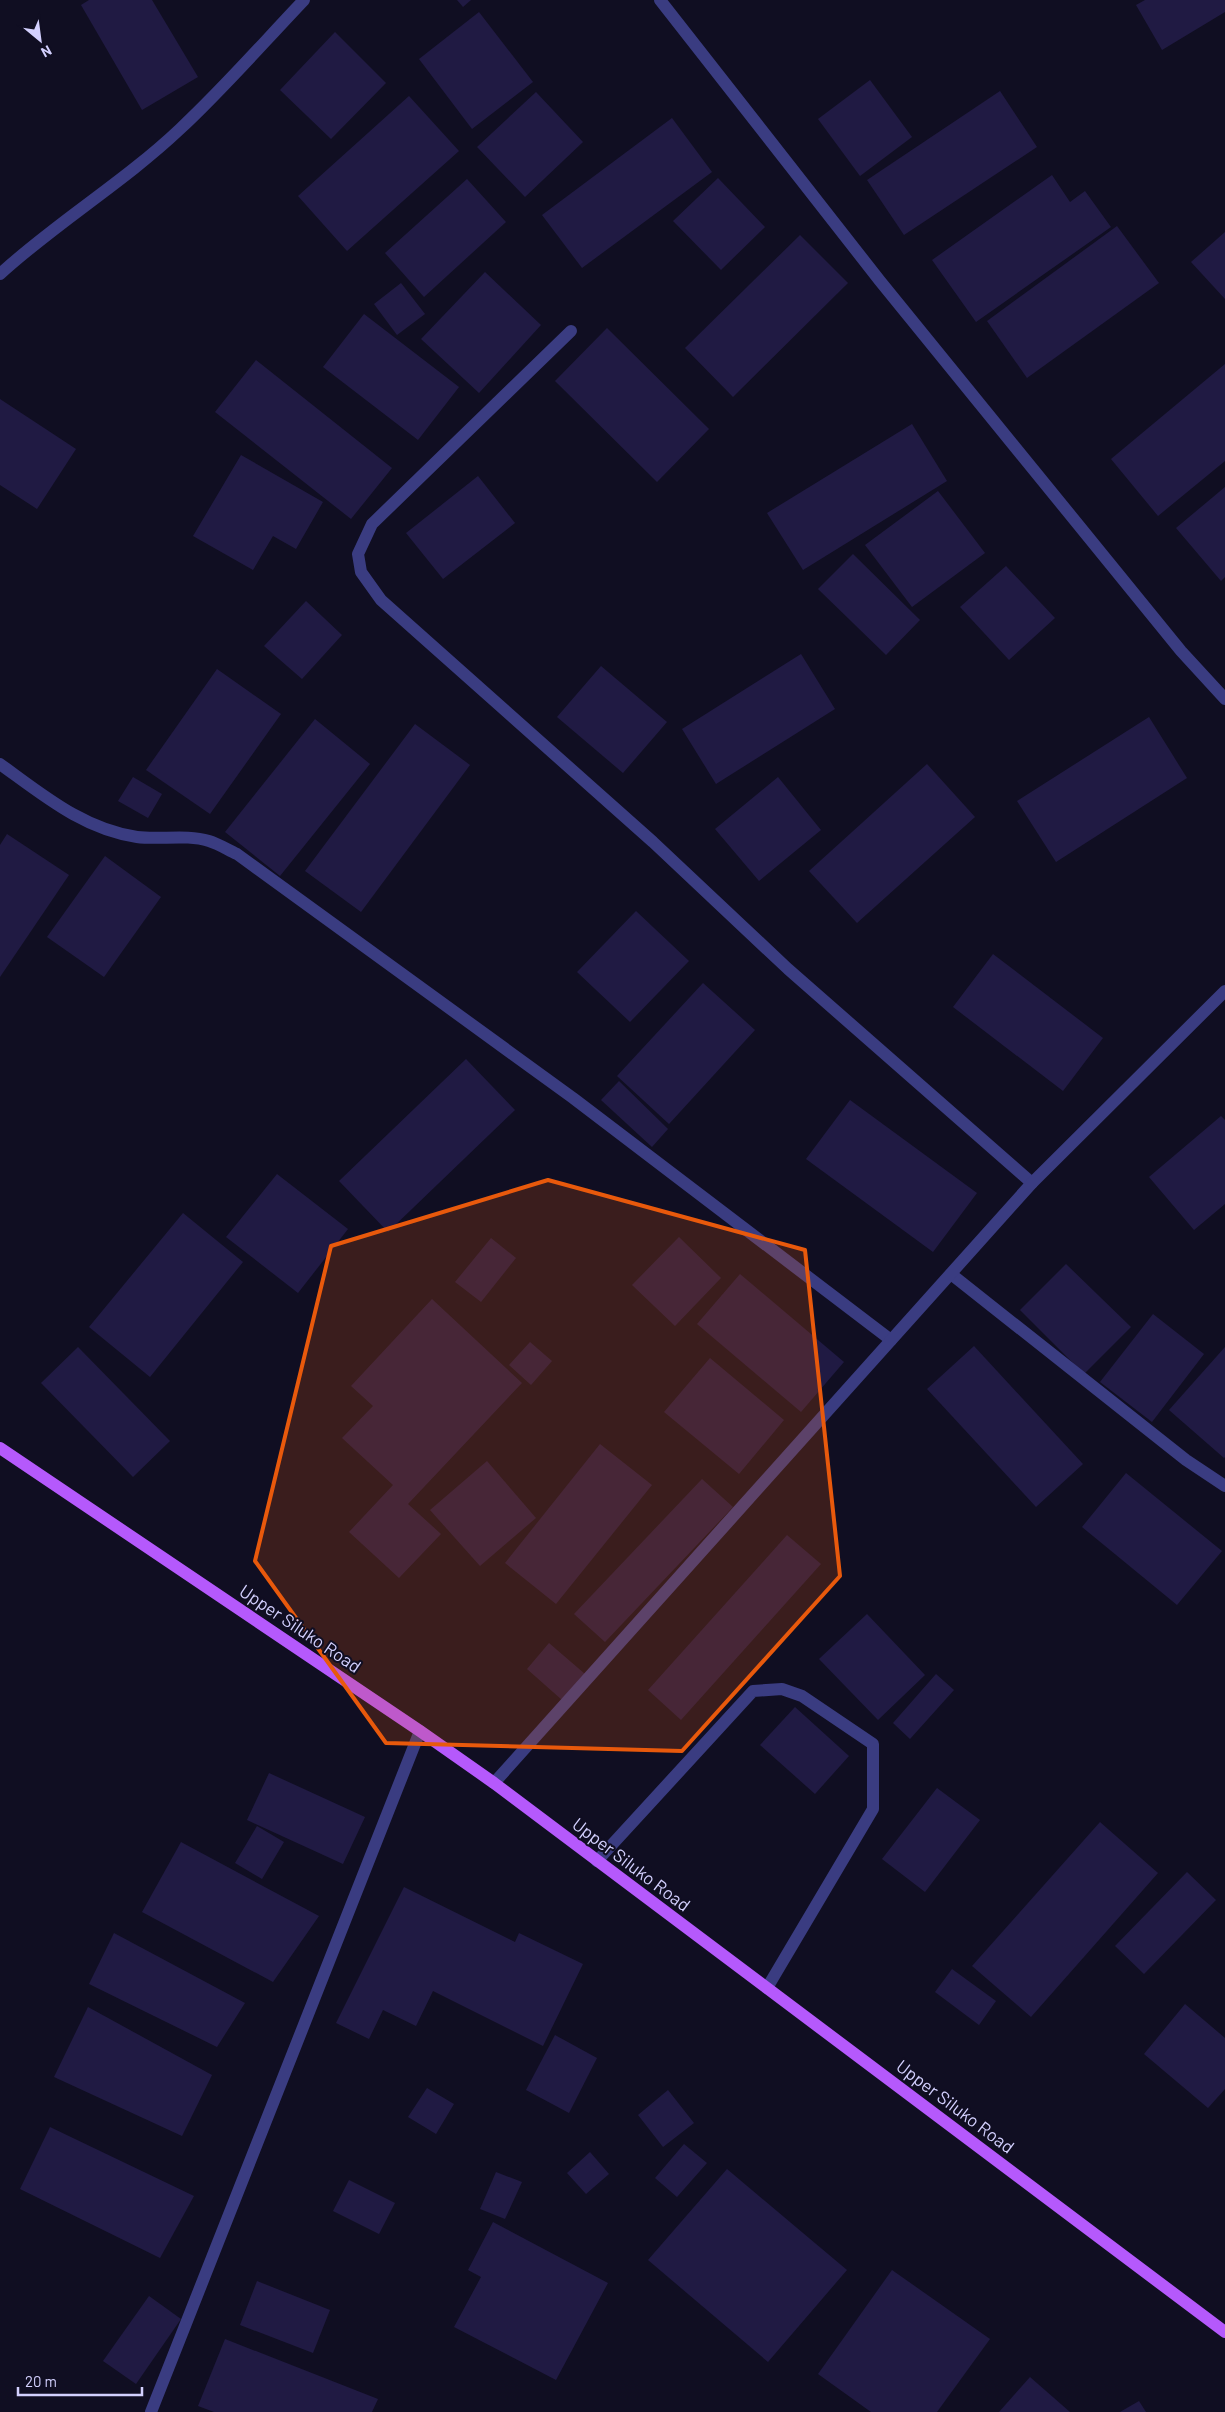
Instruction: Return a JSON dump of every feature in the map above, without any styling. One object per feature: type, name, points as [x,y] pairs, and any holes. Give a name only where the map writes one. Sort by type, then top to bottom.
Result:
[{"type":"main road","name":"Upper Siluko Road","points":[[0,1448],[420,1731],[494,1783],[1225,2332]]},
{"type":"street","points":[[0,274],[27,249],[110,189],[180,129],[304,0]]},
{"type":"street","points":[[660,0],[880,281],[1181,651],[1225,698]]},
{"type":"street","points":[[571,331],[372,524],[358,554],[361,572],[381,600],[653,842],[788,969],[1032,1183]]},
{"type":"street","points":[[0,764],[68,813],[101,828],[138,837],[175,837],[209,841],[237,854],[573,1098],[891,1340]]},
{"type":"street","points":[[494,1783],[1032,1183],[1225,991]]},
{"type":"street","points":[[951,1274],[1186,1460],[1225,1486]]},
{"type":"street","points":[[597,1862],[753,1691],[782,1689],[802,1696],[873,1744],[873,1809],[767,1988]]},
{"type":"street","points":[[151,2412],[420,1731]]},
{"type":"highlighted area","points":[[548,1180],[805,1250],[840,1576],[682,1751],[386,1743],[255,1561],[331,1246]]},
{"type":"building","points":[[89,0],[152,0],[198,77],[142,110],[81,5]]},
{"type":"building","points":[[457,0],[471,0],[463,7]]},
{"type":"building","points":[[1145,0],[1225,0],[1225,12],[1162,50],[1136,5]]},
{"type":"building","points":[[479,12],[533,82],[472,129],[419,59]]},
{"type":"building","points":[[335,32],[386,83],[331,139],[280,90]]},
{"type":"building","points":[[870,80],[912,137],[860,176],[818,119]]},
{"type":"building","points":[[1000,91],[1037,147],[904,235],[867,180]]},
{"type":"building","points":[[536,92],[583,142],[525,197],[477,147]]},
{"type":"building","points":[[409,96],[459,151],[347,251],[298,196]]},
{"type":"building","points":[[672,118],[712,172],[582,268],[542,215]]},
{"type":"building","points":[[1052,175],[1070,202],[1085,191],[1111,227],[976,322],[932,260]]},
{"type":"building","points":[[718,178],[765,227],[721,270],[673,221]]},
{"type":"building","points":[[467,179],[506,222],[424,297],[385,253]]},
{"type":"building","points":[[1117,226],[1159,283],[1027,378],[987,321]]},
{"type":"building","points":[[1225,232],[1225,299],[1191,262]]},
{"type":"building","points":[[800,235],[848,283],[733,397],[685,348]]},
{"type":"building","points":[[485,272],[541,325],[479,393],[421,339]]},
{"type":"building","points":[[401,283],[425,314],[397,335],[374,304]]},
{"type":"building","points":[[364,314],[459,387],[418,440],[323,367]]},
{"type":"building","points":[[607,328],[709,429],[657,482],[555,381]]},
{"type":"building","points":[[256,360],[392,468],[351,519],[215,412]]},
{"type":"building","points":[[1225,364],[1225,461],[1158,516],[1111,459]]},
{"type":"building","points":[[0,399],[76,449],[37,509],[0,485]]},
{"type":"building","points":[[912,424],[947,481],[803,570],[767,513]]},
{"type":"building","points":[[241,455],[323,502],[296,549],[273,536],[253,570],[193,536]]},
{"type":"building","points":[[478,476],[515,523],[443,579],[406,533]]},
{"type":"building","points":[[1225,487],[1225,577],[1221,581],[1176,528]]},
{"type":"building","points":[[938,491],[985,553],[912,607],[865,545]]},
{"type":"building","points":[[853,554],[920,620],[886,655],[818,589]]},
{"type":"building","points":[[1006,566],[1055,618],[1009,660],[960,607]]},
{"type":"building","points":[[306,601],[342,635],[302,679],[264,646]]},
{"type":"building","points":[[801,654],[835,709],[716,784],[682,729]]},
{"type":"building","points":[[601,666],[667,722],[623,773],[557,717]]},
{"type":"building","points":[[217,669],[281,714],[210,814],[146,770]]},
{"type":"building","points":[[1149,717],[1187,778],[1056,862],[1017,801]]},
{"type":"building","points":[[315,719],[370,764],[280,876],[225,832]]},
{"type":"building","points":[[415,724],[470,765],[361,912],[305,871]]},
{"type":"building","points":[[927,764],[975,817],[857,923],[809,871]]},
{"type":"building","points":[[133,777],[162,794],[148,818],[118,801]]},
{"type":"building","points":[[778,777],[821,830],[759,881],[715,829]]},
{"type":"building","points":[[7,834],[69,875],[0,977],[0,845]]},
{"type":"building","points":[[105,856],[161,897],[104,977],[47,937]]},
{"type":"building","points":[[636,911],[689,961],[630,1022],[577,972]]},
{"type":"building","points":[[993,954],[1103,1038],[1063,1091],[953,1007]]},
{"type":"building","points":[[703,983],[755,1030],[669,1124],[617,1076]]},
{"type":"building","points":[[466,1059],[515,1110],[388,1232],[339,1181]]},
{"type":"building","points":[[619,1081],[668,1129],[652,1147],[601,1100]]},
{"type":"building","points":[[850,1100],[977,1193],[933,1252],[806,1159]]},
{"type":"building","points":[[1221,1116],[1225,1120],[1225,1204],[1194,1230],[1149,1177]]},
{"type":"building","points":[[277,1174],[348,1229],[298,1293],[226,1237]]},
{"type":"building","points":[[183,1213],[243,1262],[150,1377],[89,1327]]},
{"type":"building","points":[[679,1237],[721,1278],[675,1326],[632,1285]]},
{"type":"building","points":[[491,1238],[516,1258],[481,1302],[455,1282]]},
{"type":"building","points":[[1066,1264],[1131,1327],[1084,1374],[1020,1310]]},
{"type":"building","points":[[740,1274],[844,1362],[801,1412],[697,1324]]},
{"type":"building","points":[[432,1299],[522,1383],[408,1504],[441,1534],[399,1578],[349,1532],[393,1485],[342,1438],[373,1406],[351,1386]]},
{"type":"building","points":[[1153,1314],[1204,1354],[1152,1422],[1100,1382]]},
{"type":"building","points":[[530,1342],[552,1361],[531,1385],[509,1365]]},
{"type":"building","points":[[974,1346],[1083,1464],[1036,1507],[927,1389]]},
{"type":"building","points":[[78,1347],[170,1441],[133,1477],[41,1383]]},
{"type":"building","points":[[1225,1347],[1225,1457],[1224,1458],[1169,1410]]},
{"type":"building","points":[[710,1358],[784,1420],[739,1474],[664,1412]]},
{"type":"building","points":[[600,1444],[652,1485],[556,1604],[505,1563]]},
{"type":"building","points":[[487,1461],[536,1518],[480,1566],[430,1510]]},
{"type":"building","points":[[1126,1473],[1222,1551],[1177,1605],[1082,1527]]},
{"type":"building","points":[[702,1479],[733,1507],[605,1642],[574,1614]]},
{"type":"building","points":[[787,1535],[821,1564],[681,1720],[648,1690]]},
{"type":"building","points":[[867,1614],[925,1675],[878,1720],[819,1659]]},
{"type":"building","points":[[549,1643],[585,1674],[562,1700],[527,1669]]},
{"type":"building","points":[[936,1674],[954,1690],[910,1739],[893,1723]]},
{"type":"building","points":[[795,1707],[849,1756],[815,1794],[760,1745]]},
{"type":"building","points":[[269,1773],[365,1817],[343,1864],[247,1820]]},
{"type":"building","points":[[937,1788],[980,1820],[925,1892],[882,1859]]},
{"type":"building","points":[[1100,1822],[1158,1873],[1031,2017],[972,1966]]},
{"type":"building","points":[[257,1826],[284,1842],[262,1879],[235,1863]]},
{"type":"building","points":[[181,1842],[319,1916],[273,1982],[142,1912]]},
{"type":"building","points":[[1187,1872],[1216,1900],[1144,1974],[1115,1946]]},
{"type":"building","points":[[404,1887],[515,1942],[519,1933],[583,1964],[543,2046],[433,1991],[416,2026],[383,2010],[369,2039],[336,2023]]},
{"type":"building","points":[[114,1933],[245,2003],[217,2047],[89,1984]]},
{"type":"building","points":[[952,1969],[996,2001],[979,2025],[935,1992]]},
{"type":"building","points":[[1185,2004],[1225,2038],[1225,2089],[1208,2108],[1144,2054]]},
{"type":"building","points":[[88,2007],[212,2075],[182,2136],[54,2077]]},
{"type":"building","points":[[555,2035],[597,2058],[569,2113],[526,2090]]},
{"type":"building","points":[[427,2088],[454,2104],[436,2134],[408,2117]]},
{"type":"building","points":[[668,2090],[694,2123],[663,2147],[638,2115]]},
{"type":"building","points":[[50,2127],[194,2196],[160,2258],[20,2189]]},
{"type":"building","points":[[684,2144],[707,2163],[677,2197],[655,2178]]},
{"type":"building","points":[[590,2152],[609,2174],[586,2194],[567,2173]]},
{"type":"building","points":[[727,2169],[847,2270],[768,2362],[648,2260]]},
{"type":"building","points":[[496,2172],[522,2182],[505,2219],[480,2209]]},
{"type":"building","points":[[349,2180],[395,2203],[379,2234],[333,2211]]},
{"type":"building","points":[[493,2222],[608,2283],[556,2380],[454,2327],[481,2277],[468,2270]]},
{"type":"building","points":[[892,2270],[990,2339],[937,2412],[871,2412],[818,2374]]},
{"type":"building","points":[[257,2281],[330,2310],[313,2353],[240,2325]]},
{"type":"building","points":[[149,2296],[181,2319],[136,2384],[103,2361]]},
{"type":"building","points":[[225,2339],[378,2399],[372,2412],[214,2412],[198,2406]]},
{"type":"building","points":[[1030,2377],[1070,2412],[999,2412]]},
{"type":"building","points":[[1139,2401],[1146,2412],[1120,2412]]}]
